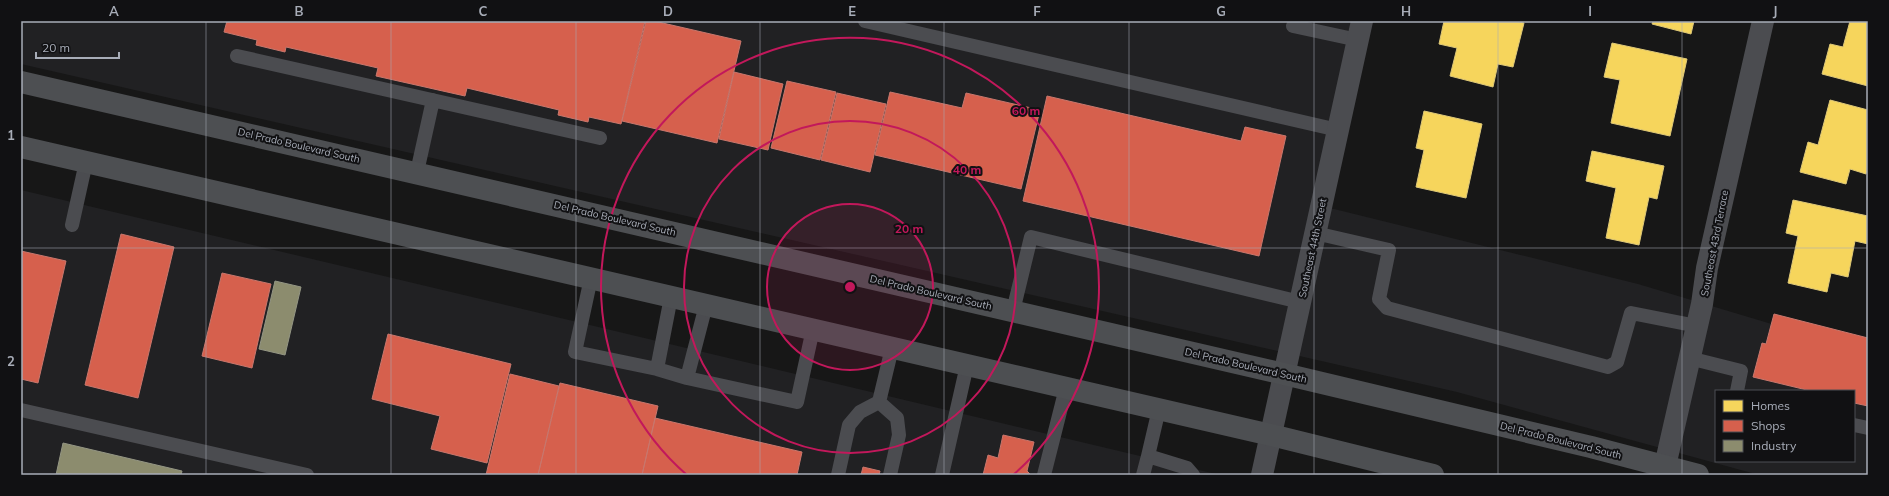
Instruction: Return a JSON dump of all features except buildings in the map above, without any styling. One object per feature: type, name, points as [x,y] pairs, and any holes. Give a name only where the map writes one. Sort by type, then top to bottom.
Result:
[{"type":"main road","name":"Del Prado Boulevard South","points":[[21,82],[417,172],[1284,374],[1698,475]]},
{"type":"main road","points":[[21,147],[1271,435],[1376,468],[1433,475]]},
{"type":"street","name":"Southeast 43rd Terrace","points":[[1665,466],[1697,326],[1707,268],[1763,21]]},
{"type":"street","name":"Southeast 44th Street","points":[[1262,475],[1360,31]]},
{"type":"lane","points":[[865,21],[1338,130]]},
{"type":"lane","points":[[1293,26],[1360,31]]},
{"type":"lane","points":[[237,56],[600,138]]},
{"type":"lane","points":[[417,172],[433,100]]},
{"type":"lane","points":[[72,225],[86,162]]},
{"type":"lane","points":[[1315,233],[1389,250],[1379,298],[1387,308],[1608,367],[1617,362],[1631,313],[1697,326]]},
{"type":"lane","points":[[1013,311],[1031,237],[1300,302]]},
{"type":"lane","points":[[591,278],[575,352],[657,369],[687,378],[797,402],[813,329]]},
{"type":"lane","points":[[657,369],[671,297]]},
{"type":"lane","points":[[687,378],[706,305]]},
{"type":"lane","points":[[838,475],[849,425],[860,412],[879,402],[892,348]]},
{"type":"lane","points":[[1689,358],[1741,371],[1737,390]]},
{"type":"lane","points":[[942,475],[967,365]]},
{"type":"lane","points":[[1044,475],[1066,388]]},
{"type":"lane","points":[[879,402],[897,418],[899,434],[890,475]]},
{"type":"lane","points":[[1143,475],[1159,409]]},
{"type":"lane","points":[[21,410],[307,475]]},
{"type":"lane","points":[[1855,425],[1868,428]]},
{"type":"lane","points":[[1148,456],[1187,468],[1193,475]]},
{"type":"shaded area","points":[[21,21],[1369,21],[1330,208],[1638,284],[1868,353],[1868,475],[1759,475],[1457,392],[21,64]]},
{"type":"shaded area","points":[[21,190],[346,267],[1220,475],[21,475]]}]
